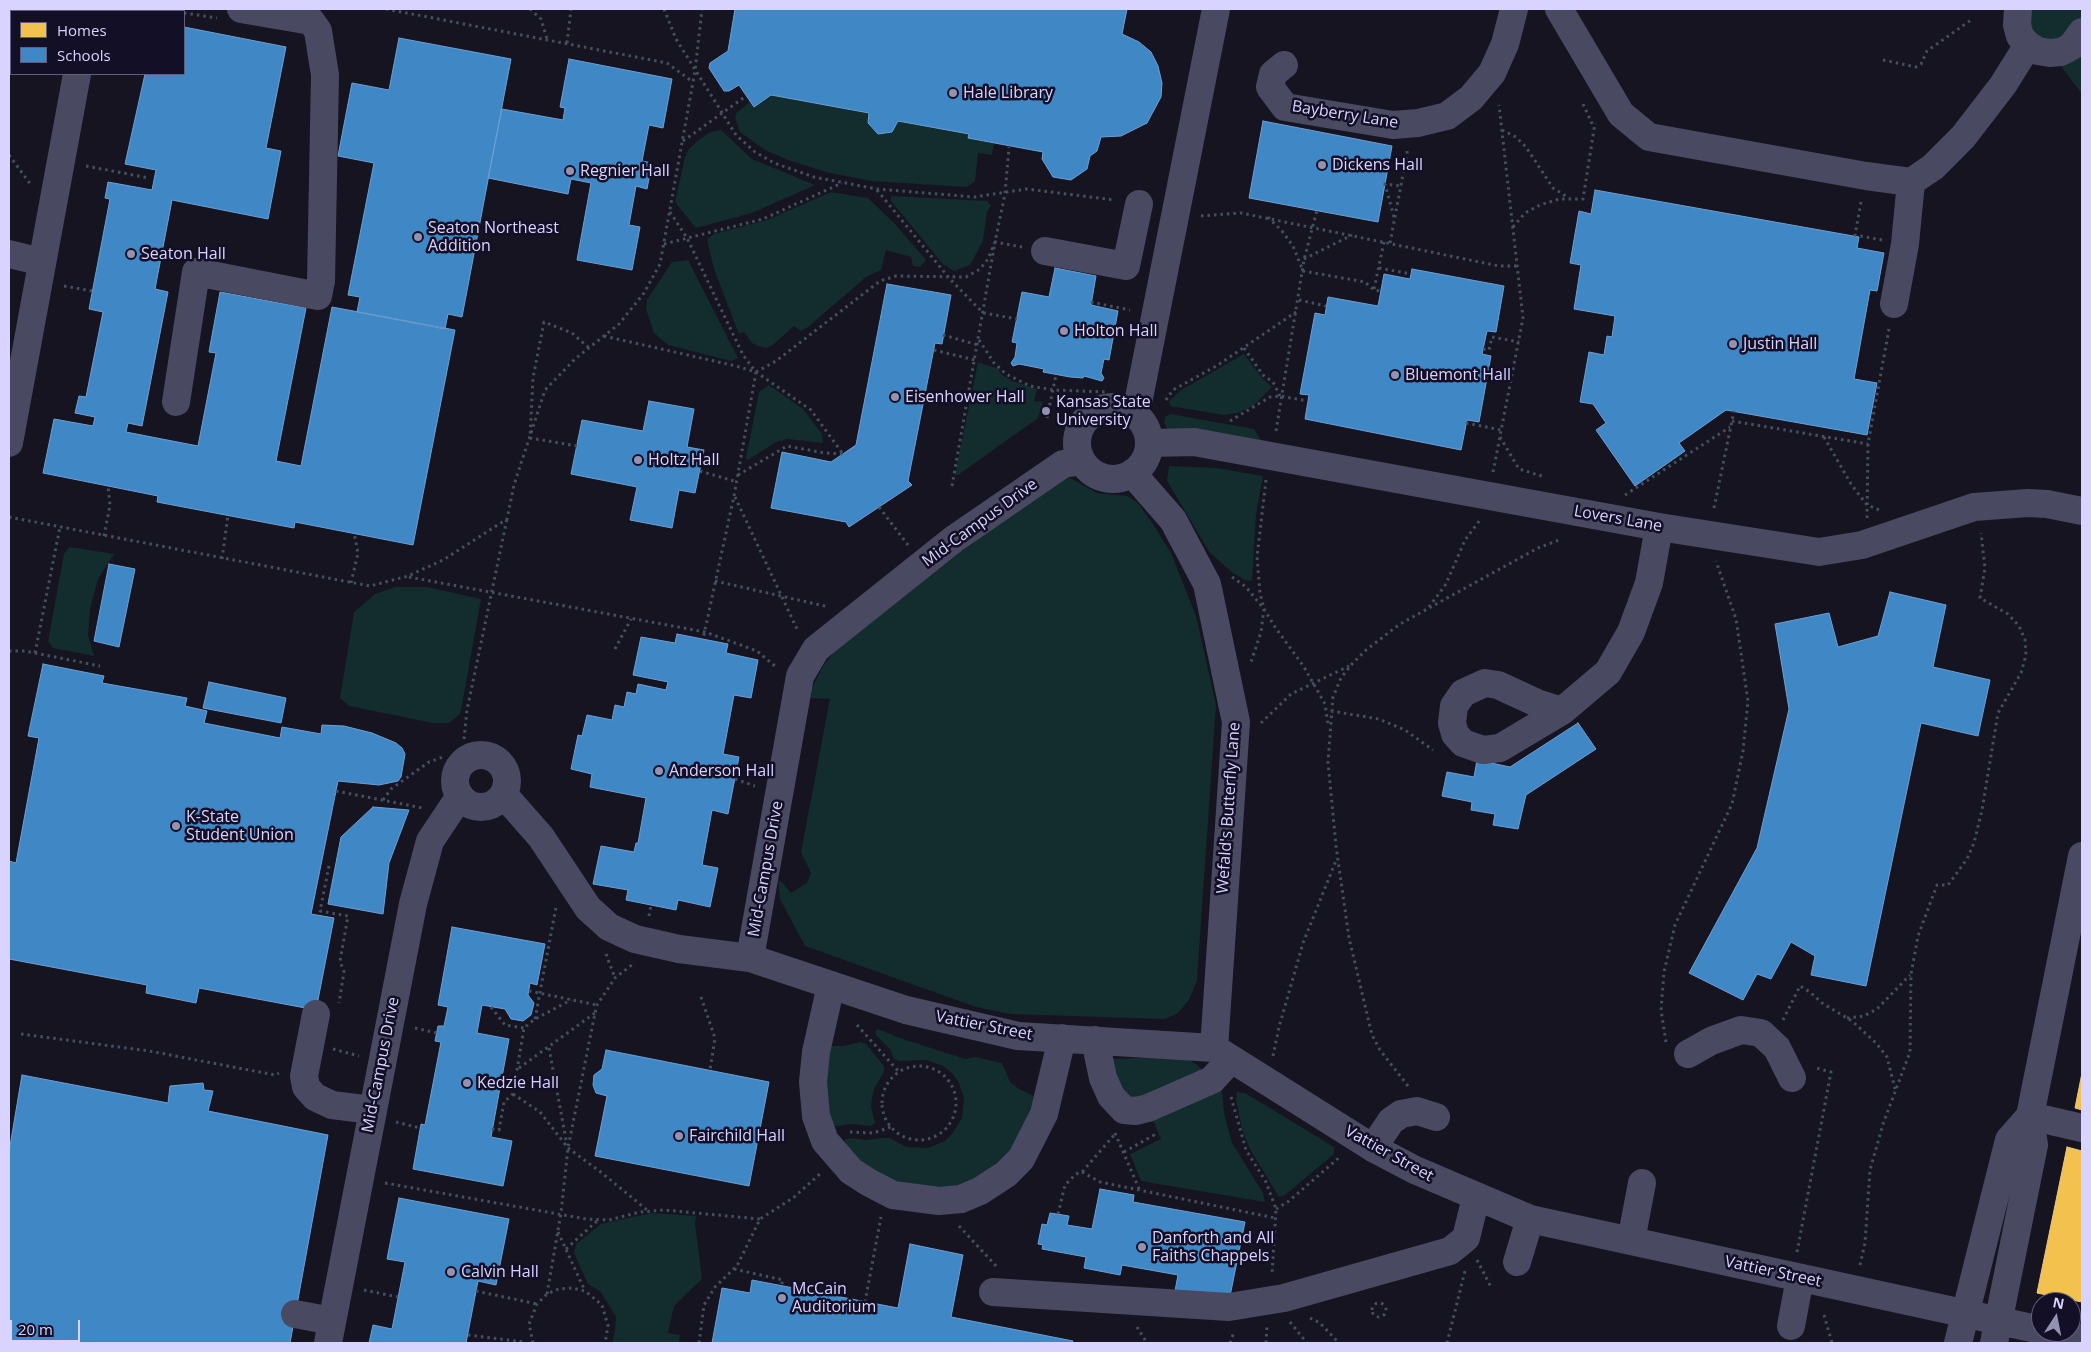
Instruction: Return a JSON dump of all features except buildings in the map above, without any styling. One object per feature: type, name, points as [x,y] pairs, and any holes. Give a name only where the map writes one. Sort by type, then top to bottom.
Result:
[{"type":"street","points":[[176,402],[196,272],[318,296],[321,281],[325,75],[318,31],[311,21],[241,9]]},
{"type":"street","points":[[1131,412],[1139,398],[1216,9]]},
{"type":"street","name":"Bayberry Lane","points":[[1277,76],[1285,107],[1385,124],[1418,123],[1446,116],[1471,98],[1492,73],[1505,44],[1514,9]]},
{"type":"street","points":[[1559,9],[1621,114],[1648,137],[1866,176],[1911,182],[1933,166],[1963,137],[2003,85],[2028,45]]},
{"type":"street","points":[[2018,9],[2017,26],[2020,36],[2028,45],[2038,51],[2061,52],[2080,42]]},
{"type":"street","points":[[9,443],[77,75]]},
{"type":"street","points":[[1894,304],[1904,244],[1911,182]]},
{"type":"street","points":[[1045,251],[1126,266],[1139,204]]},
{"type":"street","points":[[9,254],[42,262]]},
{"type":"street","points":[[1108,407],[1120,408],[1131,412],[1144,425],[1149,443],[1144,460],[1132,473],[1124,477],[1104,478],[1096,474],[1082,461],[1078,450],[1077,438],[1081,427],[1088,418],[1097,411],[1108,407]]},
{"type":"street","name":"Lovers Lane","points":[[1149,443],[1194,442],[1659,527],[1711,546],[1819,552],[1862,545],[1974,507],[2037,503],[2082,511]]},
{"type":"street","name":"Mid-Campus Drive","points":[[504,795],[541,836],[588,908],[609,926],[635,939],[679,949],[750,958],[800,676],[816,648],[954,539],[1063,464],[1082,461]]},
{"type":"street","name":"Wefald's Butterfly Lane","points":[[1132,473],[1173,520],[1207,584],[1236,722],[1222,1054]]},
{"type":"street","points":[[1562,711],[1537,703],[1498,685],[1485,683],[1463,693],[1454,706],[1452,723],[1455,734],[1463,743],[1483,750],[1500,748],[1562,711],[1608,672],[1631,632],[1649,583],[1659,527]]},
{"type":"street","points":[[484,755],[500,762],[508,778],[504,795],[490,806],[482,808],[473,806],[460,796],[455,780],[461,765],[475,756],[484,755]]},
{"type":"street","name":"Mid-Campus Drive","points":[[330,1332],[380,1115],[413,904],[430,841],[460,796]]},
{"type":"street","points":[[1996,1332],[2034,1146],[2030,1116],[2076,924],[2082,856]]},
{"type":"street","name":"Vattier Street","points":[[750,958],[906,1010],[1018,1036],[1095,1040],[1222,1054],[1373,1148],[1415,1170],[1530,1219],[1964,1314],[1996,1332],[2031,1330]]},
{"type":"street","points":[[831,985],[816,1052],[813,1082],[816,1116],[825,1141],[852,1171],[868,1182],[894,1195],[939,1201],[961,1198],[980,1191],[1006,1174],[1021,1159],[1044,1114],[1062,1038]]},
{"type":"street","points":[[326,1013],[304,1076],[306,1087],[315,1097],[332,1105],[380,1115]]},
{"type":"street","points":[[1678,1049],[1711,1041],[1741,1030],[1761,1033],[1777,1048],[1792,1078]]},
{"type":"street","points":[[1095,1040],[1103,1078],[1110,1096],[1124,1110],[1136,1111],[1148,1108],[1212,1080],[1222,1054]]},
{"type":"street","points":[[1373,1148],[1391,1121],[1401,1114],[1417,1112],[1436,1117]]},
{"type":"street","points":[[2030,1116],[2082,1128]]},
{"type":"street","points":[[1958,1343],[2009,1140],[2030,1116]]},
{"type":"street","points":[[1630,1241],[1642,1183]]},
{"type":"street","points":[[993,1292],[1229,1307],[1284,1298],[1450,1251],[1466,1238],[1476,1197]]},
{"type":"street","points":[[1517,1262],[1530,1219]]},
{"type":"street","points":[[1791,1326],[1800,1278]]},
{"type":"street","points":[[295,1314],[330,1332]]},
{"type":"path","points":[[386,9],[667,63],[693,82]]},
{"type":"path","points":[[530,9],[541,19],[547,39]]},
{"type":"path","points":[[567,43],[571,9]]},
{"type":"path","points":[[664,9],[676,39],[724,112],[736,135],[755,152],[774,163],[806,174],[877,189],[974,197],[1005,194],[1027,189],[1139,204]]},
{"type":"path","points":[[464,739],[467,710],[514,485],[546,390],[589,348],[619,324],[644,293],[660,264],[696,71],[702,9]]},
{"type":"path","points":[[1883,60],[1916,67],[1921,64],[1927,50],[1971,20]]},
{"type":"path","points":[[1492,477],[1523,318],[1498,95]]},
{"type":"path","points":[[682,142],[746,96]]},
{"type":"path","points":[[1513,227],[1525,213],[1540,205],[1570,198],[1582,199],[1594,129]]},
{"type":"path","points":[[1502,130],[1516,137],[1526,147],[1554,188],[1570,198]]},
{"type":"path","points":[[1390,243],[1409,144]]},
{"type":"path","points":[[952,486],[1005,194],[1009,147]]},
{"type":"path","points":[[61,161],[149,178]]},
{"type":"path","points":[[1866,176],[1855,236],[1904,244]]},
{"type":"path","points":[[664,244],[763,219],[843,183]]},
{"type":"path","points":[[1394,219],[1385,184],[1400,186]]},
{"type":"path","points":[[877,189],[950,279],[984,313],[1017,319]]},
{"type":"path","points":[[1278,417],[1280,396],[1299,300],[1304,260],[1317,210]]},
{"type":"path","points":[[670,211],[687,238],[743,355],[756,372],[737,482],[703,639]]},
{"type":"path","points":[[1176,212],[1207,218],[1241,213],[1268,217],[1464,259],[1500,266],[1517,266]]},
{"type":"path","points":[[1268,217],[1293,246],[1303,271]]},
{"type":"path","points":[[1304,260],[1353,235]]},
{"type":"path","points":[[756,372],[776,362],[880,281],[896,276],[950,279],[966,277],[980,268],[988,259],[995,242]]},
{"type":"path","points":[[1374,290],[1384,242]]},
{"type":"path","points":[[1378,268],[1411,274]]},
{"type":"path","points":[[1303,271],[1365,282],[1374,290],[1380,291]]},
{"type":"path","points":[[63,286],[92,291]]},
{"type":"path","points":[[1299,300],[1326,306]]},
{"type":"path","points":[[1091,302],[1155,315]]},
{"type":"path","points":[[1867,522],[1868,444],[1894,304]]},
{"type":"path","points":[[1164,403],[1173,390],[1218,365],[1297,311]]},
{"type":"path","points":[[530,438],[533,378],[544,322],[572,334],[589,348]]},
{"type":"path","points":[[943,335],[978,345]]},
{"type":"path","points":[[604,336],[756,372],[811,410],[843,454],[787,446],[738,476]]},
{"type":"path","points":[[1483,349],[1489,350],[1492,337],[1519,342]]},
{"type":"path","points":[[979,339],[994,363],[1006,374],[1030,386],[1053,390],[1107,392]]},
{"type":"path","points":[[1244,348],[1262,375],[1273,382],[1280,396]]},
{"type":"path","points":[[934,350],[975,360]]},
{"type":"path","points":[[1047,418],[1056,374]]},
{"type":"path","points":[[1230,421],[1270,397],[1280,396],[1308,401]]},
{"type":"path","points":[[1714,508],[1734,411]]},
{"type":"path","points":[[1732,421],[1868,444]]},
{"type":"path","points":[[1466,423],[1501,430]]},
{"type":"path","points":[[1622,497],[1730,427]]},
{"type":"path","points":[[1824,436],[1851,484],[1867,505]]},
{"type":"path","points":[[1500,437],[1519,468],[1544,477]]},
{"type":"path","points":[[530,438],[577,446]]},
{"type":"path","points":[[700,471],[737,482]]},
{"type":"path","points":[[1248,670],[1261,632],[1264,608],[1260,593],[1257,557],[1267,474]]},
{"type":"path","points":[[104,536],[110,505],[108,486]]},
{"type":"path","points":[[734,496],[801,637]]},
{"type":"path","points":[[879,507],[908,546]]},
{"type":"path","points":[[222,558],[228,516]]},
{"type":"path","points":[[1429,607],[1446,584],[1465,540],[1482,516]]},
{"type":"path","points":[[9,517],[370,586],[408,576],[444,560],[507,519]]},
{"type":"path","points":[[35,653],[60,527]]},
{"type":"path","points":[[351,583],[358,553],[354,533]]},
{"type":"path","points":[[1859,1274],[1865,1243],[1870,1170],[1895,1090],[1910,1052],[1911,974],[1918,936],[1937,885],[1948,884],[1967,860],[1974,842],[1982,810],[1998,713],[2021,673],[2026,655],[2025,640],[2019,626],[2008,614],[1980,598],[1985,568],[1981,533]]},
{"type":"path","points":[[1413,1093],[1380,1050],[1366,1020],[1349,938],[1328,762],[1333,697],[1341,678],[1351,665],[1366,650],[1400,624],[1538,548],[1559,540]]},
{"type":"path","points":[[1678,1049],[1664,1038],[1661,1010],[1664,972],[1675,925],[1732,804],[1742,750],[1748,702],[1736,619],[1711,546]]},
{"type":"path","points":[[408,576],[704,632],[757,651],[781,672]]},
{"type":"path","points":[[1230,576],[1246,587],[1264,608],[1313,682],[1325,704],[1329,730]]},
{"type":"path","points":[[715,582],[834,608]]},
{"type":"path","points":[[615,649],[631,619]]},
{"type":"path","points":[[9,651],[35,653],[100,666]]},
{"type":"path","points":[[1254,730],[1291,694],[1351,665]]},
{"type":"path","points":[[1332,711],[1386,721],[1405,730],[1440,754],[1459,738]]},
{"type":"path","points":[[383,800],[391,789],[429,762],[443,757]]},
{"type":"path","points":[[735,779],[760,788]]},
{"type":"path","points":[[336,791],[426,808]]},
{"type":"path","points":[[1272,1064],[1279,1027],[1303,943],[1338,858]]},
{"type":"path","points":[[326,1013],[344,972],[340,961],[348,916],[320,911],[329,866]]},
{"type":"path","points":[[535,1019],[557,899]]},
{"type":"path","points":[[605,952],[615,978]]},
{"type":"path","points":[[547,1294],[561,1213],[568,1148],[597,1005],[615,978],[640,959]]},
{"type":"path","points":[[1847,1018],[1864,1016],[1877,1009],[1911,974]]},
{"type":"path","points":[[1782,1021],[1800,986],[1810,992],[1822,1004],[1847,1018],[1876,1043],[1887,1057],[1895,1090]]},
{"type":"path","points":[[529,992],[597,1005]]},
{"type":"path","points":[[701,996],[715,1038],[710,1070]]},
{"type":"path","points":[[492,1128],[499,1130],[504,1102],[513,1094],[524,1028],[535,1019],[571,1000]]},
{"type":"path","points":[[491,1007],[505,1025],[524,1028]]},
{"type":"path","points":[[518,1069],[595,1013]]},
{"type":"path","points":[[857,1025],[900,1073]]},
{"type":"path","points":[[407,1027],[437,1032]]},
{"type":"path","points":[[20,1034],[149,1051],[275,1075]]},
{"type":"path","points":[[549,1048],[568,1148]]},
{"type":"path","points":[[914,1067],[934,1070],[946,1078],[953,1088],[956,1103],[954,1116],[946,1129],[936,1137],[917,1140],[900,1135],[891,1127],[885,1117],[882,1107],[884,1092],[893,1078],[900,1073],[914,1067]]},
{"type":"path","points":[[1230,1092],[1232,1109],[1246,1150],[1266,1182],[1276,1209],[1271,1276]]},
{"type":"path","points":[[513,1094],[540,1112],[568,1148],[648,1211]]},
{"type":"path","points":[[380,1115],[420,1128]]},
{"type":"path","points":[[846,1132],[873,1133],[891,1127]]},
{"type":"path","points":[[1058,1214],[1066,1185],[1076,1174],[1082,1172],[1115,1134]]},
{"type":"path","points":[[1276,1209],[1289,1201],[1346,1152]]},
{"type":"path","points":[[1082,1172],[1100,1182],[1275,1218]]},
{"type":"path","points":[[699,1343],[704,1305],[715,1287],[734,1269],[760,1219],[793,1198],[821,1173]]},
{"type":"path","points":[[376,1182],[598,1220],[609,1220],[648,1211],[664,1210],[760,1219]]},
{"type":"path","points":[[865,1302],[881,1214]]},
{"type":"path","points":[[566,1249],[598,1220]]},
{"type":"path","points":[[956,1221],[1021,1294]]},
{"type":"path","points":[[558,1232],[585,1291]]},
{"type":"path","points":[[1475,1256],[1491,1287]]},
{"type":"path","points":[[1447,1343],[1466,1268]]},
{"type":"path","points":[[734,1269],[783,1280],[781,1286]]},
{"type":"path","points":[[533,1343],[530,1334],[532,1313],[537,1304],[547,1294],[559,1289],[572,1288],[585,1291],[594,1297],[606,1315],[608,1326],[605,1343]]},
{"type":"path","points":[[476,1291],[537,1304]]},
{"type":"path","points":[[373,1292],[398,1297]]},
{"type":"path","points":[[1379,1303],[1384,1304],[1386,1308],[1384,1315],[1375,1316],[1372,1310],[1373,1306],[1379,1303]]},
{"type":"path","points":[[1824,1315],[1832,1343]]},
{"type":"path","points":[[1285,1316],[1307,1343]]},
{"type":"path","points":[[1306,1317],[1320,1323],[1339,1343]]},
{"type":"path","points":[[468,1335],[524,1342],[530,1334]]},
{"type":"green space","points":[[2018,9],[2082,9],[2082,94],[2021,13]]},
{"type":"green space","points":[[771,95],[869,113],[868,123],[878,134],[892,132],[898,121],[969,134],[969,138],[994,143],[992,155],[978,153],[975,181],[967,187],[871,181],[830,173],[788,160],[765,150],[740,132],[735,117],[737,112],[750,102],[754,107]]},
{"type":"green space","points":[[721,130],[752,159],[815,185],[752,213],[696,228],[675,202],[685,157],[689,149],[699,140],[710,132]]},
{"type":"green space","points":[[831,192],[868,198],[895,224],[926,260],[920,267],[913,266],[911,257],[886,250],[881,270],[866,277],[808,327],[801,331],[794,326],[773,345],[766,348],[758,346],[752,343],[744,332],[739,334],[714,269],[707,239],[714,234],[767,220]]},
{"type":"green space","points":[[891,196],[987,201],[991,206],[987,211],[983,241],[970,265],[954,271],[943,264],[891,201]]},
{"type":"green space","points":[[688,260],[738,358],[731,361],[668,345],[654,333],[646,309],[647,300],[672,262]]},
{"type":"green space","points":[[1244,354],[1263,379],[1272,387],[1254,405],[1241,412],[1224,415],[1170,406],[1169,401],[1181,390]]},
{"type":"green space","points":[[978,362],[998,369],[1002,375],[1012,381],[1037,389],[1034,401],[1043,402],[1038,418],[958,475],[955,475]]},
{"type":"green space","points":[[769,385],[803,409],[822,434],[823,443],[787,439],[776,442],[748,460],[746,458],[759,392]]},
{"type":"green space","points":[[1170,414],[1254,429],[1262,442],[1171,436],[1164,423],[1165,417]]},
{"type":"green space","points":[[1169,466],[1217,468],[1263,476],[1256,514],[1252,581],[1245,580],[1233,573],[1210,553],[1167,481]]},
{"type":"green space","points":[[1067,476],[1097,493],[1127,496],[1137,502],[1153,524],[1171,553],[1196,616],[1216,705],[1197,980],[1189,1000],[1178,1013],[1165,1019],[1011,1014],[976,1007],[805,946],[780,899],[778,881],[782,882],[791,893],[807,883],[811,873],[801,852],[830,699],[810,698],[811,690],[823,666],[834,652],[1052,480]]},
{"type":"green space","points":[[69,547],[114,554],[98,579],[90,609],[88,635],[94,656],[53,648],[48,641],[64,554]]},
{"type":"green space","points":[[395,587],[427,587],[481,599],[460,714],[449,723],[433,723],[349,706],[340,698],[354,612],[375,594]]},
{"type":"green space","points":[[878,1029],[965,1059],[976,1057],[1002,1063],[1010,1082],[1019,1089],[1036,1097],[1030,1119],[1013,1150],[991,1170],[964,1184],[949,1188],[919,1189],[876,1175],[843,1147],[844,1140],[850,1138],[865,1140],[890,1138],[906,1147],[928,1148],[945,1141],[962,1118],[964,1098],[958,1081],[952,1073],[943,1066],[927,1060],[899,1061],[894,1059],[890,1049],[876,1035],[875,1031]]},
{"type":"green space","points":[[860,1042],[866,1044],[884,1066],[884,1072],[875,1087],[872,1097],[871,1107],[875,1123],[871,1126],[853,1124],[836,1126],[830,1124],[823,1093],[828,1046],[844,1046]]},
{"type":"green space","points":[[1160,1057],[1190,1060],[1201,1068],[1203,1072],[1139,1099],[1121,1096],[1112,1059]]},
{"type":"green space","points":[[1222,1091],[1224,1113],[1232,1143],[1263,1193],[1265,1202],[1141,1181],[1130,1154],[1161,1139],[1153,1120]]},
{"type":"green space","points":[[1237,1092],[1245,1093],[1334,1147],[1334,1154],[1285,1195],[1279,1197],[1250,1149],[1242,1129],[1236,1100]]},
{"type":"green space","points":[[651,1213],[696,1216],[695,1223],[702,1279],[674,1306],[668,1333],[680,1335],[679,1343],[612,1343],[616,1317],[600,1291],[588,1284],[574,1253],[576,1244],[601,1224]]},
{"type":"place","name":"Hale Library","points":[[953,93]]},
{"type":"place","name":"Dickens Hall","points":[[1322,165]]},
{"type":"place","name":"Regnier Hall","points":[[570,171]]},
{"type":"place","name":"Seaton Northeast Addition","points":[[418,237]]},
{"type":"place","name":"Seaton Hall","points":[[131,254]]},
{"type":"place","name":"Holton Hall","points":[[1064,331]]},
{"type":"place","name":"Justin Hall","points":[[1733,344]]},
{"type":"place","name":"Bluemont Hall","points":[[1395,375]]},
{"type":"place","name":"Eisenhower Hall","points":[[895,397]]},
{"type":"place","name":"Kansas State University","points":[[1046,411]]},
{"type":"place","name":"Holtz Hall","points":[[638,460]]},
{"type":"place","name":"Anderson Hall","points":[[659,771]]},
{"type":"place","name":"K-State Student Union","points":[[176,826]]},
{"type":"place","name":"Kedzie Hall","points":[[467,1083]]},
{"type":"place","name":"Fairchild Hall","points":[[679,1136]]},
{"type":"place","name":"Danforth and All Faiths Chappels","points":[[1142,1247]]},
{"type":"place","name":"Calvin Hall","points":[[451,1272]]},
{"type":"place","name":"McCain Auditorium","points":[[782,1298]]}]
